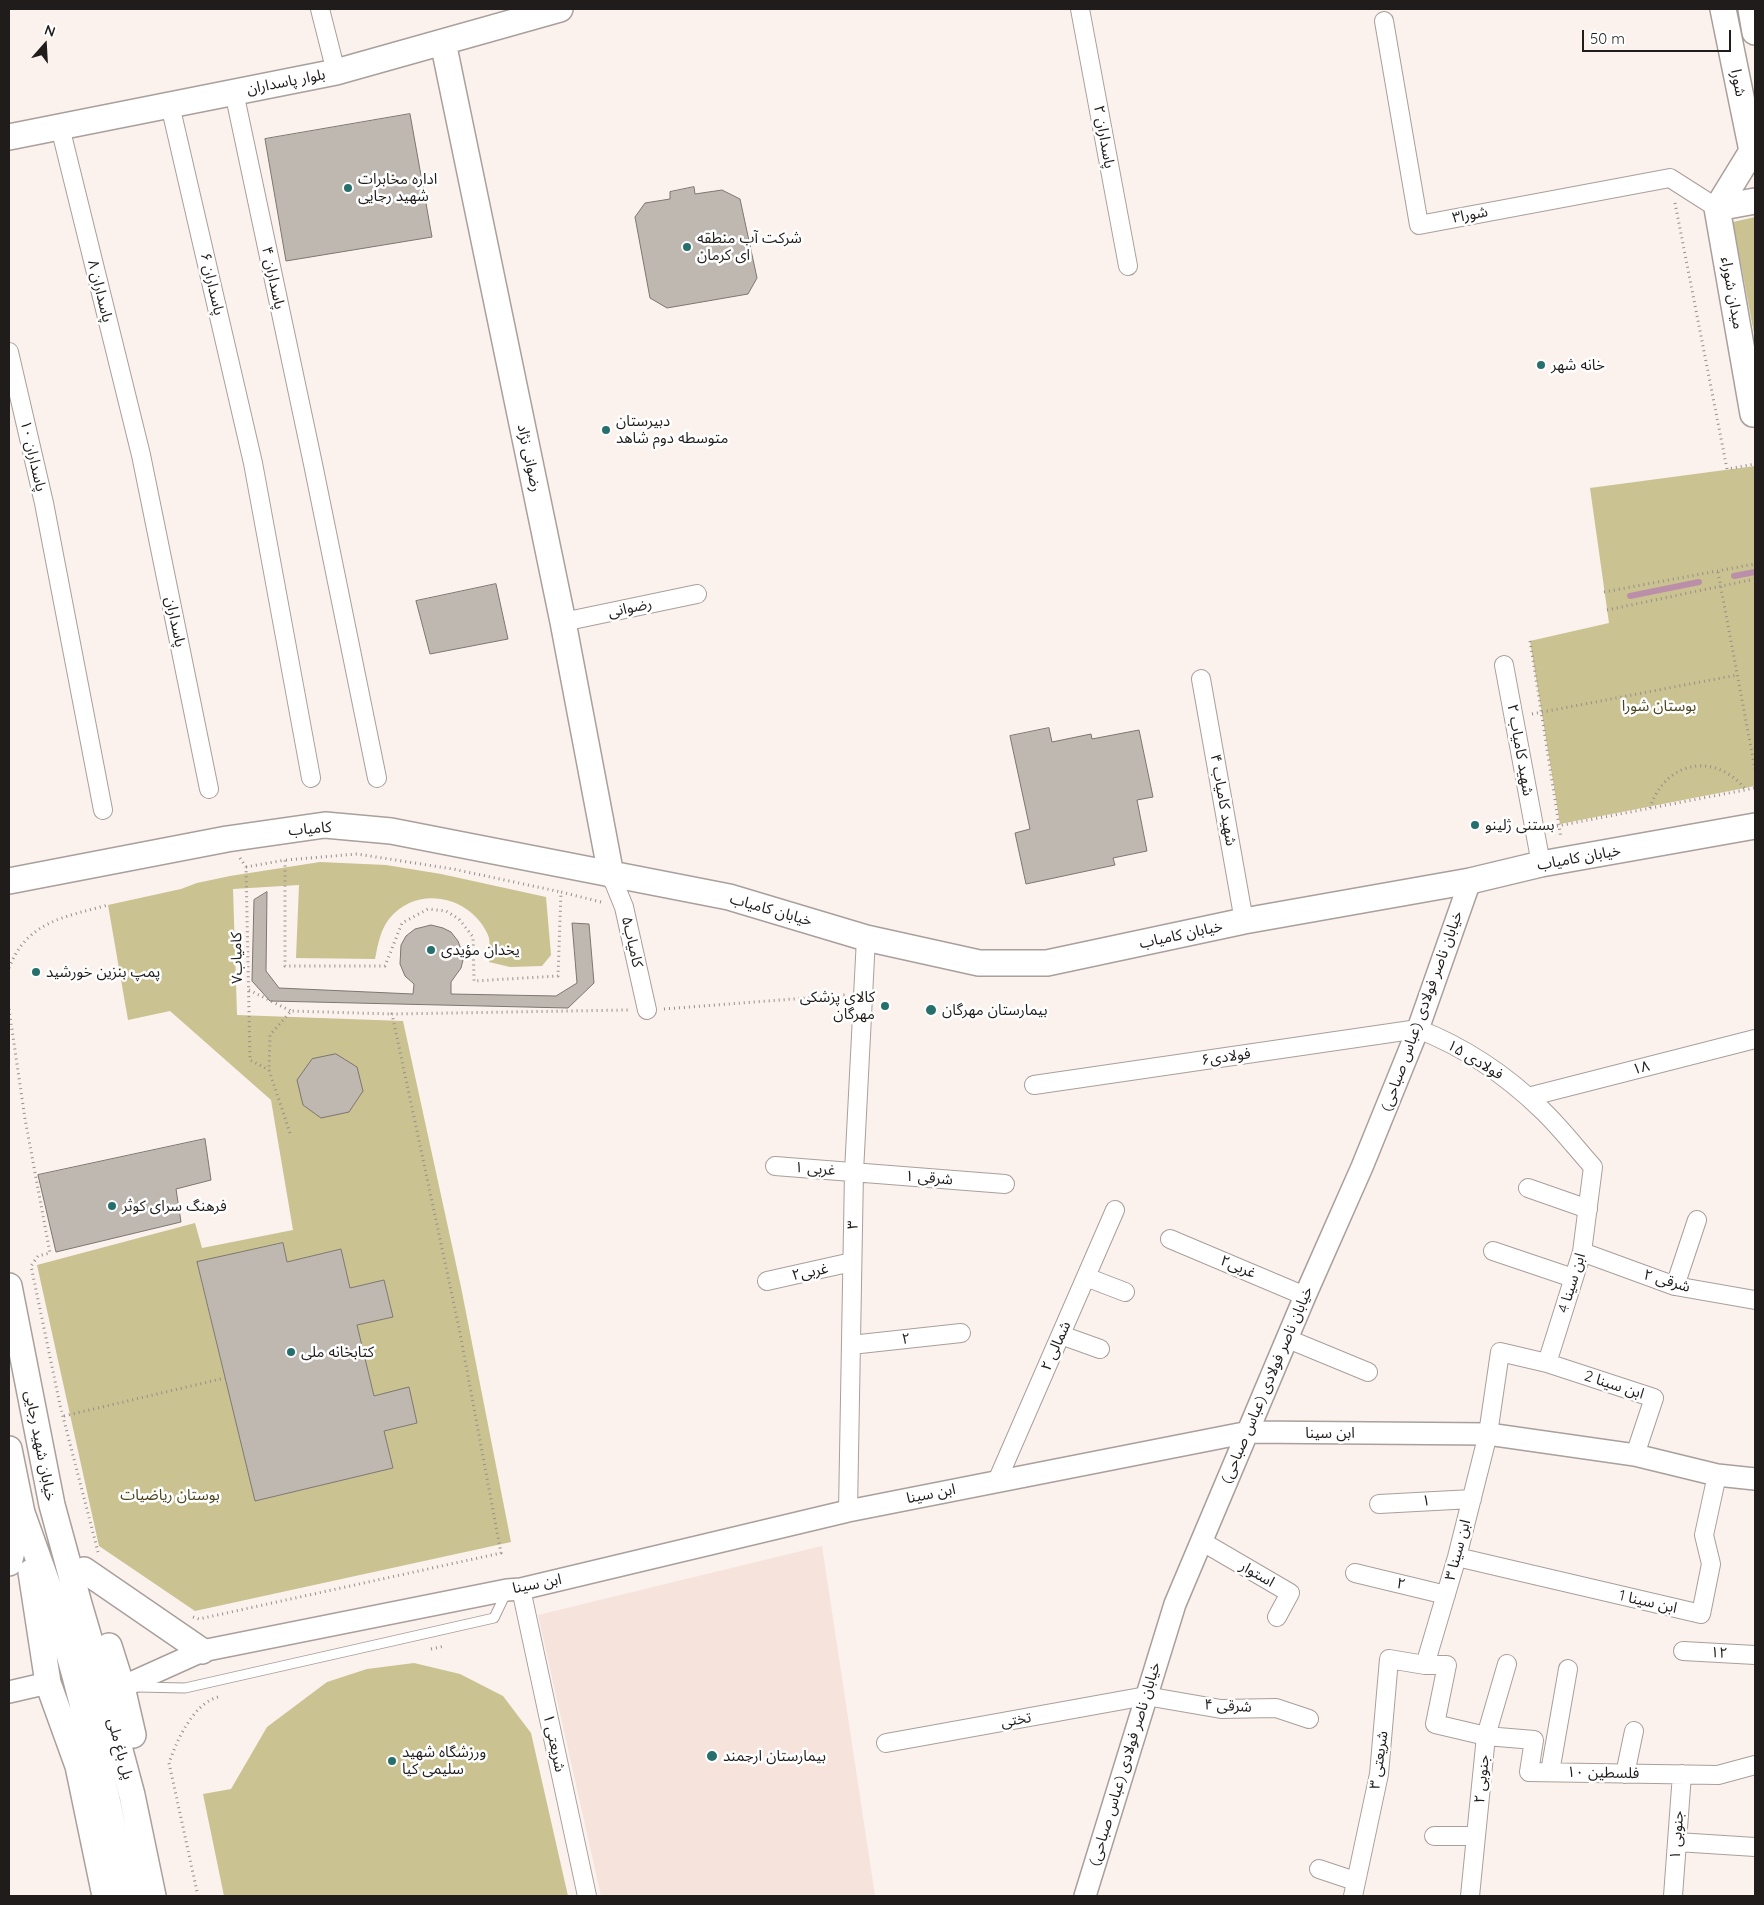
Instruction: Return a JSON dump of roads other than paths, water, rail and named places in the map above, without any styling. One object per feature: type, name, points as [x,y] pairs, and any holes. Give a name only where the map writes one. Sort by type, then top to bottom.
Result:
[{"type":"main road","name":"بلوار پاسداران","points":[[9,137],[336,72],[560,9]]},
{"type":"main road","name":"شورا","points":[[1716,208],[1752,151],[1723,9]]},
{"type":"main road","points":[[1751,9],[1755,32]]},
{"type":"main road","name":"رضوانی نژاد","points":[[443,42],[563,622],[611,875]]},
{"type":"main road","points":[[1716,208],[1755,201]]},
{"type":"main road","name":"میدان شوراء","points":[[1716,208],[1755,415]]},
{"type":"main road","name":"کامیاب","points":[[9,881],[227,839],[324,825],[391,831],[611,875]]},
{"type":"main road","name":"خیابان کامیاب","points":[[611,875],[729,897],[866,938],[979,963],[1047,963],[1244,921],[1470,881],[1553,862],[1755,826]]},
{"type":"main road","name":"خیابان شهید رجایی","points":[[9,1286],[48,1486],[67,1606]]},
{"type":"main road","name":"خیابان شهید رجایی","points":[[9,1449],[22,1513],[67,1606]]},
{"type":"main road","points":[[48,1486],[84,1570],[122,1686],[168,1896]]},
{"type":"main road","points":[[9,1563],[22,1513]]},
{"type":"main road","points":[[22,1513],[48,1683],[78,1766],[104,1896]]},
{"type":"main road","points":[[84,1570],[202,1651]]},
{"type":"main road","name":"پل باغ ملی","points":[[67,1606],[128,1896]]},
{"type":"main road","name":"پل باغ ملی","points":[[67,1606],[99,1672],[132,1795],[153,1896]]},
{"type":"street","points":[[320,9],[336,72]]},
{"type":"street","name":"پاسداران ۲","points":[[1080,9],[1128,266]]},
{"type":"street","name":"شورا۳","points":[[1384,21],[1419,225],[1670,178],[1716,208]]},
{"type":"street","name":"پاسداران ۴","points":[[234,92],[377,778]]},
{"type":"street","name":"پاسداران ۶","points":[[170,105],[253,463],[311,778]]},
{"type":"street","name":"پاسداران ۸","points":[[60,127],[141,455]]},
{"type":"street","name":"پاسداران ۱۰","points":[[9,352],[44,503],[103,810]]},
{"type":"street","name":"پاسداران","points":[[141,455],[209,789]]},
{"type":"street","name":"رضوانی","points":[[563,622],[697,594]]},
{"type":"street","name":"شهید کامیاب ۲","points":[[1504,665],[1534,831],[1553,862]]},
{"type":"street","name":"شهید کامیاب ۴","points":[[1202,680],[1244,921]]},
{"type":"street","name":"کامیاب۵","points":[[611,875],[624,907],[647,1010]]},
{"type":"street","name":"خیابان ناصر فولادی (عباس صباحی)","points":[[1084,1896],[1175,1604],[1305,1296],[1362,1167],[1418,1029],[1470,881]]},
{"type":"street","name":"۳","points":[[848,1512],[854,1172],[866,938]]},
{"type":"street","name":"فولادی۶","points":[[1034,1085],[1418,1029]]},
{"type":"street","name":"فولادی ۱۵","points":[[1418,1029],[1435,1035],[1501,1073],[1528,1097]]},
{"type":"street","name":"۱۸","points":[[1528,1097],[1755,1039]]},
{"type":"street","name":"ابن سینا 4","points":[[1528,1097],[1593,1167],[1582,1252],[1547,1362]]},
{"type":"street","name":"۱ غربی","points":[[775,1166],[854,1172]]},
{"type":"street","name":"۱ شرقی","points":[[854,1172],[1004,1184]]},
{"type":"street","points":[[1528,1188],[1588,1209]]},
{"type":"street","name":"۲ شمالی","points":[[997,1481],[1116,1210]]},
{"type":"street","points":[[1675,1286],[1697,1220]]},
{"type":"street","name":"غربی۲","points":[[1170,1239],[1305,1296]]},
{"type":"street","points":[[1494,1251],[1573,1278]]},
{"type":"street","name":"۲ شرقی","points":[[1582,1252],[1675,1286],[1755,1300]]},
{"type":"street","name":"غربی۲","points":[[767,1281],[852,1262]]},
{"type":"street","points":[[1086,1277],[1125,1292]]},
{"type":"street","name":"۲","points":[[851,1345],[962,1333]]},
{"type":"street","points":[[1061,1335],[1100,1348]]},
{"type":"street","points":[[1288,1339],[1368,1372]]},
{"type":"street","points":[[1488,1434],[1500,1352],[1547,1362]]},
{"type":"street","name":"ابن سینا 2","points":[[1547,1362],[1654,1398],[1635,1454]]},
{"type":"street","name":"ابن سینا","points":[[122,1686],[202,1651],[514,1590],[848,1512],[1249,1432],[1488,1434],[1635,1454],[1717,1475],[1755,1479]]},
{"type":"street","name":"ابن سینا ۳","points":[[1426,1665],[1457,1557],[1488,1434]]},
{"type":"street","name":"ابن سینا 1","points":[[1457,1557],[1701,1614],[1712,1564],[1704,1535],[1717,1475]]},
{"type":"street","name":"۱","points":[[1380,1504],[1472,1499]]},
{"type":"street","name":"استوار","points":[[1201,1541],[1290,1593],[1277,1617]]},
{"type":"street","name":"۲","points":[[1356,1573],[1446,1595]]},
{"type":"street","name":"شریعتی ۱","points":[[514,1590],[587,1896]]},
{"type":"street","name":"۱۲","points":[[1684,1650],[1755,1655]]},
{"type":"street","name":"شریعتی ۳","points":[[1354,1888],[1379,1774],[1389,1659],[1426,1665]]},
{"type":"street","points":[[1486,1736],[1507,1664]]},
{"type":"street","name":"۲ جنوبی","points":[[1426,1665],[1448,1665],[1435,1724],[1486,1736],[1470,1896]]},
{"type":"street","points":[[1550,1772],[1568,1669]]},
{"type":"street","points":[[9,1692],[48,1683]]},
{"type":"street","name":"۴ شرقی","points":[[1146,1696],[1221,1709],[1276,1708],[1309,1719]]},
{"type":"street","name":"تختی","points":[[886,1743],[1146,1696]]},
{"type":"street","points":[[1625,1774],[1634,1731]]},
{"type":"street","name":"فلسطین ۱۰","points":[[1486,1736],[1534,1740],[1529,1772],[1718,1775],[1755,1766]]},
{"type":"street","name":"۱ جنوبی","points":[[1673,1896],[1682,1774]]},
{"type":"street","points":[[1434,1836],[1476,1836]]},
{"type":"street","points":[[1677,1842],[1755,1847]]},
{"type":"street","points":[[1319,1869],[1354,1888]]},
{"type":"lane","points":[[122,1686],[185,1688],[494,1618],[514,1590]]},
{"type":"waterway","points":[[1734,576],[1755,572]]},
{"type":"waterway","points":[[1630,596],[1699,582]]},
{"type":"place","name":"اداره مخابرات شهید رجایی","points":[[348,188]]},
{"type":"place","name":"شرکت آب منطقه ای کرمان","points":[[687,247]]},
{"type":"place","name":"خانه شهر","points":[[1541,365]]},
{"type":"place","name":"دبیرستان متوسطه دوم شاهد","points":[[606,430]]},
{"type":"place","name":"بستنی ژلینو","points":[[1475,825]]},
{"type":"place","name":"یخدان مؤیدی","points":[[431,950]]},
{"type":"place","name":"پمپ بنزین خورشید","points":[[36,972]]},
{"type":"place","name":"کالای پزشکی مهرگان","points":[[885,1006]]},
{"type":"place","name":"بیمارستان مهرگان","points":[[931,1010]]},
{"type":"place","name":"فرهنگ سرای کوثر","points":[[112,1206]]},
{"type":"place","name":"کتابخانه ملی","points":[[291,1352]]},
{"type":"place","name":"بیمارستان ارجمند","points":[[712,1756]]},
{"type":"place","name":"ورزشگاه شهید سلیمی کیا","points":[[392,1761]]},
{"type":"park label","name":"بوستان شورا","points":[[1659,706]]},
{"type":"park label","name":"بوستان ریاضیات","points":[[170,1495]]}]
